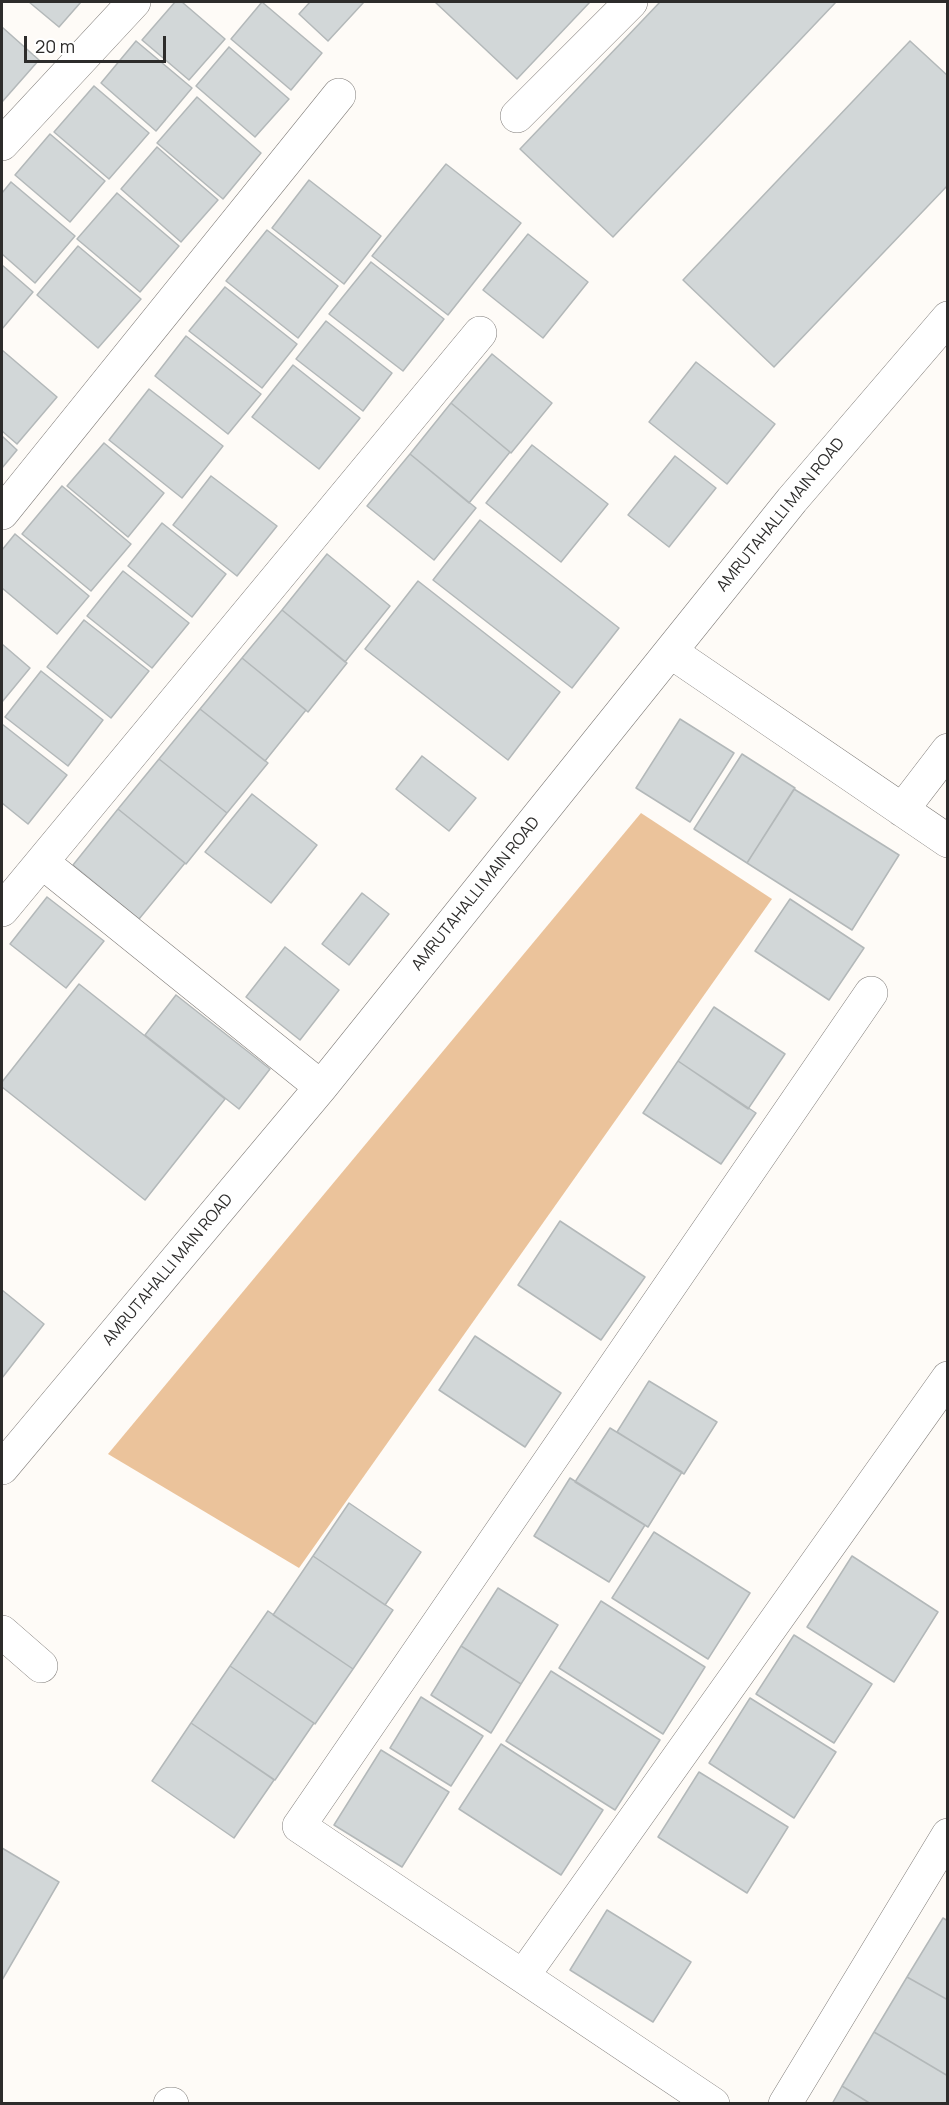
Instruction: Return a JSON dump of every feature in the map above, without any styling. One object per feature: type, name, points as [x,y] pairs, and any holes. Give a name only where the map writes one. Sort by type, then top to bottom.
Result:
[{"type":"street","points":[[2,144],[134,2]]},
{"type":"street","points":[[517,116],[631,2]]},
{"type":"street","points":[[2,513],[339,96]]},
{"type":"street","name":"AMRUTAHALLI MAIN ROAD","points":[[2,1468],[321,1087],[838,444],[948,318]]},
{"type":"street","points":[[2,910],[480,333]]},
{"type":"street","points":[[671,652],[948,841]]},
{"type":"street","points":[[902,810],[948,750]]},
{"type":"street","points":[[42,862],[321,1087]]},
{"type":"street","points":[[713,2103],[299,1826],[871,993]]},
{"type":"street","points":[[523,1976],[948,1378]]},
{"type":"street","points":[[2,1632],[41,1666]]},
{"type":"street","points":[[785,2103],[948,1835]]},
{"type":"shaded area","points":[[641,813],[772,899],[299,1568],[108,1454]]},
{"type":"building","points":[[29,2],[81,2],[59,27]]},
{"type":"building","points":[[175,2],[182,2],[225,39],[189,80],[142,40]]},
{"type":"building","points":[[262,2],[322,53],[291,90],[231,39]]},
{"type":"building","points":[[310,2],[364,2],[328,41],[299,14]]},
{"type":"building","points":[[435,2],[590,2],[517,79]]},
{"type":"building","points":[[660,2],[836,2],[613,237],[520,149]]},
{"type":"building","points":[[2,27],[39,60],[2,102]]},
{"type":"building","points":[[136,41],[192,88],[156,131],[101,83]]},
{"type":"building","points":[[910,41],[948,76],[948,185],[774,367],[683,280]]},
{"type":"building","points":[[229,47],[289,99],[255,137],[196,86]]},
{"type":"building","points":[[94,86],[149,133],[109,179],[54,132]]},
{"type":"building","points":[[197,97],[261,153],[223,199],[157,143]]},
{"type":"building","points":[[50,134],[105,181],[70,222],[15,175]]},
{"type":"building","points":[[157,147],[218,200],[181,242],[121,189]]},
{"type":"building","points":[[446,164],[521,223],[448,315],[372,256]]},
{"type":"building","points":[[309,180],[381,236],[344,284],[272,228]]},
{"type":"building","points":[[11,182],[75,236],[35,283],[2,254],[2,193]]},
{"type":"building","points":[[117,193],[179,246],[140,292],[77,239]]},
{"type":"building","points":[[267,230],[338,286],[298,338],[226,281]]},
{"type":"building","points":[[528,234],[588,282],[543,338],[483,290]]},
{"type":"building","points":[[78,246],[141,299],[98,348],[37,295]]},
{"type":"building","points":[[371,262],[444,319],[403,371],[329,314]]},
{"type":"building","points":[[2,265],[33,292],[2,329]]},
{"type":"building","points":[[225,287],[297,344],[262,388],[189,331]]},
{"type":"building","points":[[326,321],[392,373],[363,411],[296,359]]},
{"type":"building","points":[[186,336],[261,394],[228,434],[155,376]]},
{"type":"building","points":[[2,350],[57,397],[17,444],[2,431]]},
{"type":"building","points":[[492,354],[552,403],[511,453],[451,403]]},
{"type":"building","points":[[696,362],[775,424],[727,484],[649,422]]},
{"type":"building","points":[[293,365],[360,418],[319,469],[252,417]]},
{"type":"building","points":[[149,389],[223,446],[182,498],[109,440]]},
{"type":"building","points":[[451,403],[510,452],[469,503],[410,454]]},
{"type":"building","points":[[2,436],[17,450],[2,468]]},
{"type":"building","points":[[104,443],[164,493],[128,537],[67,486]]},
{"type":"building","points":[[532,445],[608,504],[561,562],[486,503]]},
{"type":"building","points":[[410,454],[476,508],[434,560],[367,506]]},
{"type":"building","points":[[675,456],[716,488],[669,547],[628,515]]},
{"type":"building","points":[[211,476],[277,526],[237,576],[173,525]]},
{"type":"building","points":[[62,486],[131,544],[91,591],[22,534]]},
{"type":"building","points":[[480,520],[619,628],[572,688],[433,580]]},
{"type":"building","points":[[162,523],[226,574],[192,617],[128,566]]},
{"type":"building","points":[[15,534],[89,596],[57,634],[2,588],[2,550]]},
{"type":"building","points":[[327,554],[390,606],[345,662],[282,610]]},
{"type":"building","points":[[123,571],[189,623],[152,668],[87,616]]},
{"type":"building","points":[[418,581],[560,692],[508,760],[365,649]]},
{"type":"building","points":[[282,610],[347,663],[308,712],[242,658]]},
{"type":"building","points":[[84,620],[149,671],[111,718],[47,667]]},
{"type":"building","points":[[2,644],[30,668],[2,702]]},
{"type":"building","points":[[242,658],[306,710],[265,761],[200,709]]},
{"type":"building","points":[[41,671],[103,720],[68,766],[5,717]]},
{"type":"building","points":[[200,709],[268,763],[227,813],[159,759]]},
{"type":"building","points":[[680,719],[734,753],[690,822],[636,788]]},
{"type":"building","points":[[2,724],[67,775],[28,824],[2,803]]},
{"type":"building","points":[[742,754],[795,788],[747,863],[694,829]]},
{"type":"building","points":[[422,756],[476,798],[449,831],[396,789]]},
{"type":"building","points":[[159,759],[227,813],[186,864],[118,809]]},
{"type":"building","points":[[794,789],[899,855],[852,930],[747,863]]},
{"type":"building","points":[[252,794],[317,845],[271,903],[205,852]]},
{"type":"building","points":[[118,809],[185,863],[139,919],[73,865]]},
{"type":"building","points":[[362,893],[389,914],[349,965],[322,944]]},
{"type":"building","points":[[47,897],[104,941],[66,988],[10,944]]},
{"type":"building","points":[[790,899],[864,948],[829,1000],[755,951]]},
{"type":"building","points":[[285,947],[339,990],[300,1040],[246,997]]},
{"type":"building","points":[[79,984],[225,1099],[145,1200],[2,1087],[2,1082]]},
{"type":"building","points":[[176,995],[270,1069],[239,1109],[145,1035]]},
{"type":"building","points":[[714,1007],[785,1054],[748,1109],[678,1061]]},
{"type":"building","points":[[678,1061],[756,1113],[721,1164],[643,1113]]},
{"type":"building","points":[[560,1221],[645,1277],[601,1340],[518,1285]]},
{"type":"building","points":[[2,1290],[44,1324],[2,1378]]},
{"type":"building","points":[[475,1336],[561,1393],[525,1447],[439,1390]]},
{"type":"building","points":[[649,1381],[717,1422],[684,1474],[617,1432]]},
{"type":"building","points":[[610,1428],[682,1472],[648,1527],[575,1482]]},
{"type":"building","points":[[570,1478],[645,1525],[609,1582],[534,1536]]},
{"type":"building","points":[[349,1503],[421,1552],[385,1605],[313,1556]]},
{"type":"building","points":[[654,1532],[750,1593],[708,1659],[612,1598]]},
{"type":"building","points":[[313,1556],[393,1610],[353,1669],[273,1615]]},
{"type":"building","points":[[852,1556],[938,1612],[894,1682],[807,1627]]},
{"type":"building","points":[[498,1588],[558,1625],[521,1684],[461,1646]]},
{"type":"building","points":[[601,1601],[705,1667],[663,1734],[559,1668]]},
{"type":"building","points":[[268,1611],[353,1669],[315,1724],[230,1666]]},
{"type":"building","points":[[794,1635],[872,1684],[834,1743],[756,1694]]},
{"type":"building","points":[[461,1646],[521,1684],[491,1733],[431,1695]]},
{"type":"building","points":[[230,1666],[314,1723],[275,1780],[191,1723]]},
{"type":"building","points":[[551,1671],[660,1740],[615,1810],[506,1741]]},
{"type":"building","points":[[421,1697],[483,1736],[451,1786],[390,1748]]},
{"type":"building","points":[[750,1698],[836,1752],[794,1818],[709,1763]]},
{"type":"building","points":[[191,1723],[274,1780],[234,1838],[152,1781]]},
{"type":"building","points":[[501,1744],[603,1810],[561,1875],[459,1809]]},
{"type":"building","points":[[381,1750],[449,1792],[402,1867],[334,1825]]},
{"type":"building","points":[[699,1772],[788,1827],[747,1893],[658,1837]]},
{"type":"building","points":[[2,1848],[59,1882],[2,1980]]},
{"type":"building","points":[[607,1910],[691,1962],[653,2022],[570,1970]]},
{"type":"building","points":[[943,1918],[948,1921],[948,2000],[907,1977]]},
{"type":"building","points":[[907,1977],[948,2000],[948,2076],[874,2032]]},
{"type":"building","points":[[874,2032],[948,2076],[948,2104],[871,2104],[842,2086]]},
{"type":"building","points":[[842,2086],[871,2104],[832,2104]]}]
